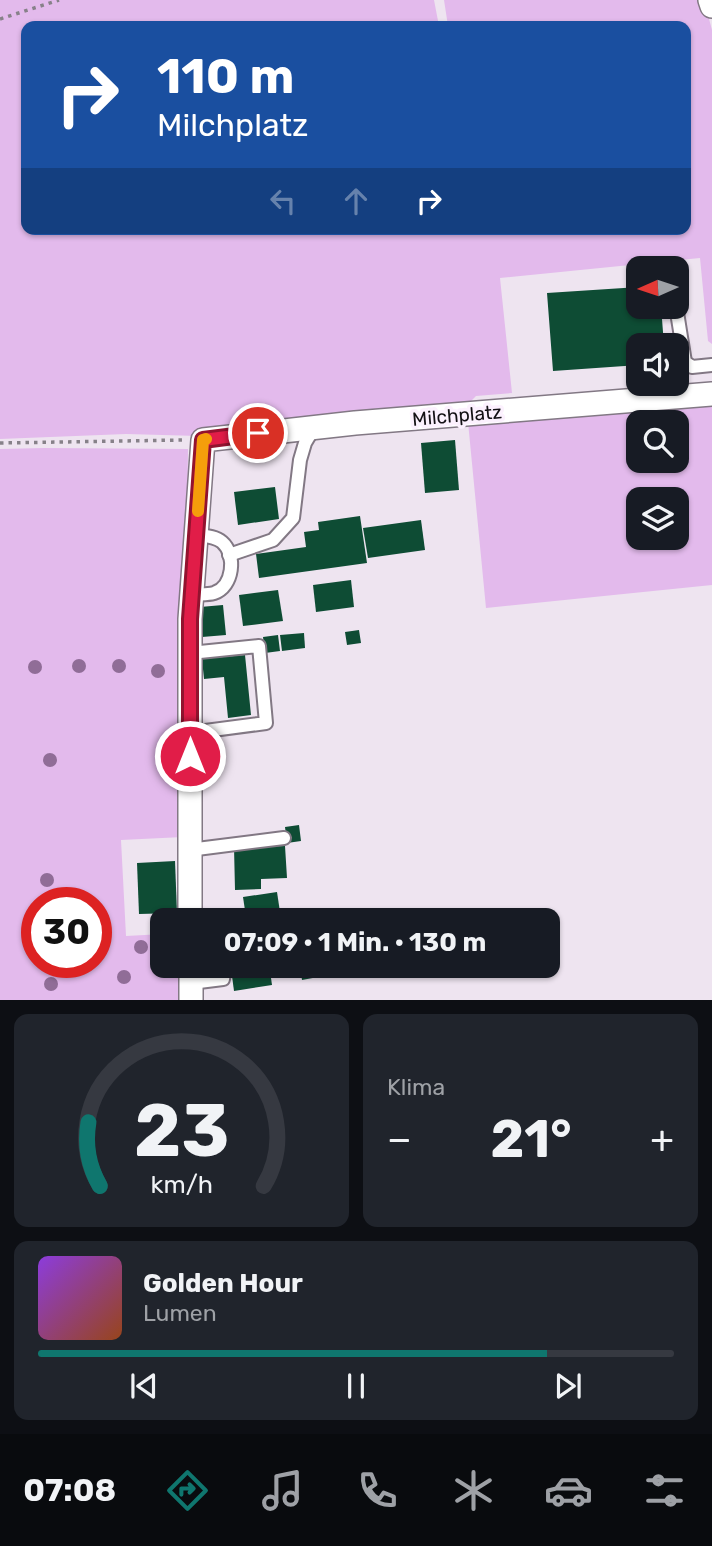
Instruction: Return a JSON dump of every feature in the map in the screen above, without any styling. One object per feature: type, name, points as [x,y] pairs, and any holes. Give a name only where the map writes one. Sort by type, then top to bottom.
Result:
[{"type":"street","points":[[710,0],[712,6]]},
{"type":"street","name":"Milchplatz","points":[[203,440],[712,394]]},
{"type":"street","points":[[190,908],[190,653],[203,440]]},
{"type":"lane","points":[[678,319],[685,362],[692,367],[712,365]]},
{"type":"lane","points":[[229,555],[273,540],[293,518],[300,460],[305,443],[314,428]]},
{"type":"lane","points":[[192,595],[223,589],[229,581],[231,566],[222,542],[212,537],[196,535]]},
{"type":"lane","points":[[190,653],[259,646],[266,723],[190,733]]},
{"type":"lane","points":[[189,850],[284,838]]},
{"type":"lane","points":[[191,983],[223,978]]},
{"type":"path","points":[[0,19],[59,0]]},
{"type":"path","points":[[0,443],[203,440]]},
{"type":"shaded area","points":[[0,0],[434,0],[438,21],[21,21],[21,235],[691,235],[691,21],[447,21],[444,0],[704,0],[712,30],[712,344],[708,341],[700,258],[626,256],[626,265],[500,278],[512,393],[476,396],[461,411],[199,436],[126,434],[0,439]]},
{"type":"shaded area","points":[[712,401],[712,585],[486,608],[468,422]]},
{"type":"shaded area","points":[[0,449],[188,449],[183,837],[121,840],[126,936],[150,935],[150,978],[183,978],[184,1000],[0,1000]]},
{"type":"building","points":[[626,288],[626,319],[662,319],[663,333],[626,333],[626,366],[553,371],[547,293]]},
{"type":"building","points":[[455,440],[459,490],[425,493],[421,443]]},
{"type":"building","points":[[275,487],[279,519],[238,525],[234,492]]},
{"type":"building","points":[[360,516],[367,563],[259,578],[256,554],[306,547],[304,532],[319,530],[318,522]]},
{"type":"building","points":[[421,520],[425,550],[368,558],[363,528]]},
{"type":"building","points":[[351,580],[354,607],[316,612],[313,585]]},
{"type":"building","points":[[278,590],[283,621],[243,626],[239,595]]},
{"type":"building","points":[[223,605],[226,635],[202,637],[200,607]]},
{"type":"building","points":[[359,630],[361,643],[347,645],[345,632]]},
{"type":"building","points":[[304,633],[305,648],[282,651],[280,635]]},
{"type":"building","points":[[278,635],[280,651],[265,653],[263,637]]},
{"type":"building","points":[[245,655],[251,715],[228,718],[224,677],[204,679],[202,659]]},
{"type":"building","points":[[299,825],[301,841],[287,843],[285,827]]},
{"type":"building","points":[[285,846],[287,878],[261,879],[261,889],[235,890],[234,847]]},
{"type":"building","points":[[175,861],[177,908],[150,908],[150,914],[139,914],[137,863]]},
{"type":"building","points":[[277,892],[279,908],[245,908],[243,897]]},
{"type":"building","points":[[232,978],[271,978],[272,985],[234,991]]},
{"type":"slow traffic","points":[[198,511],[203,440],[206,439]]},
{"type":"route","points":[[190,756],[190,619],[203,440],[258,433]]}]
